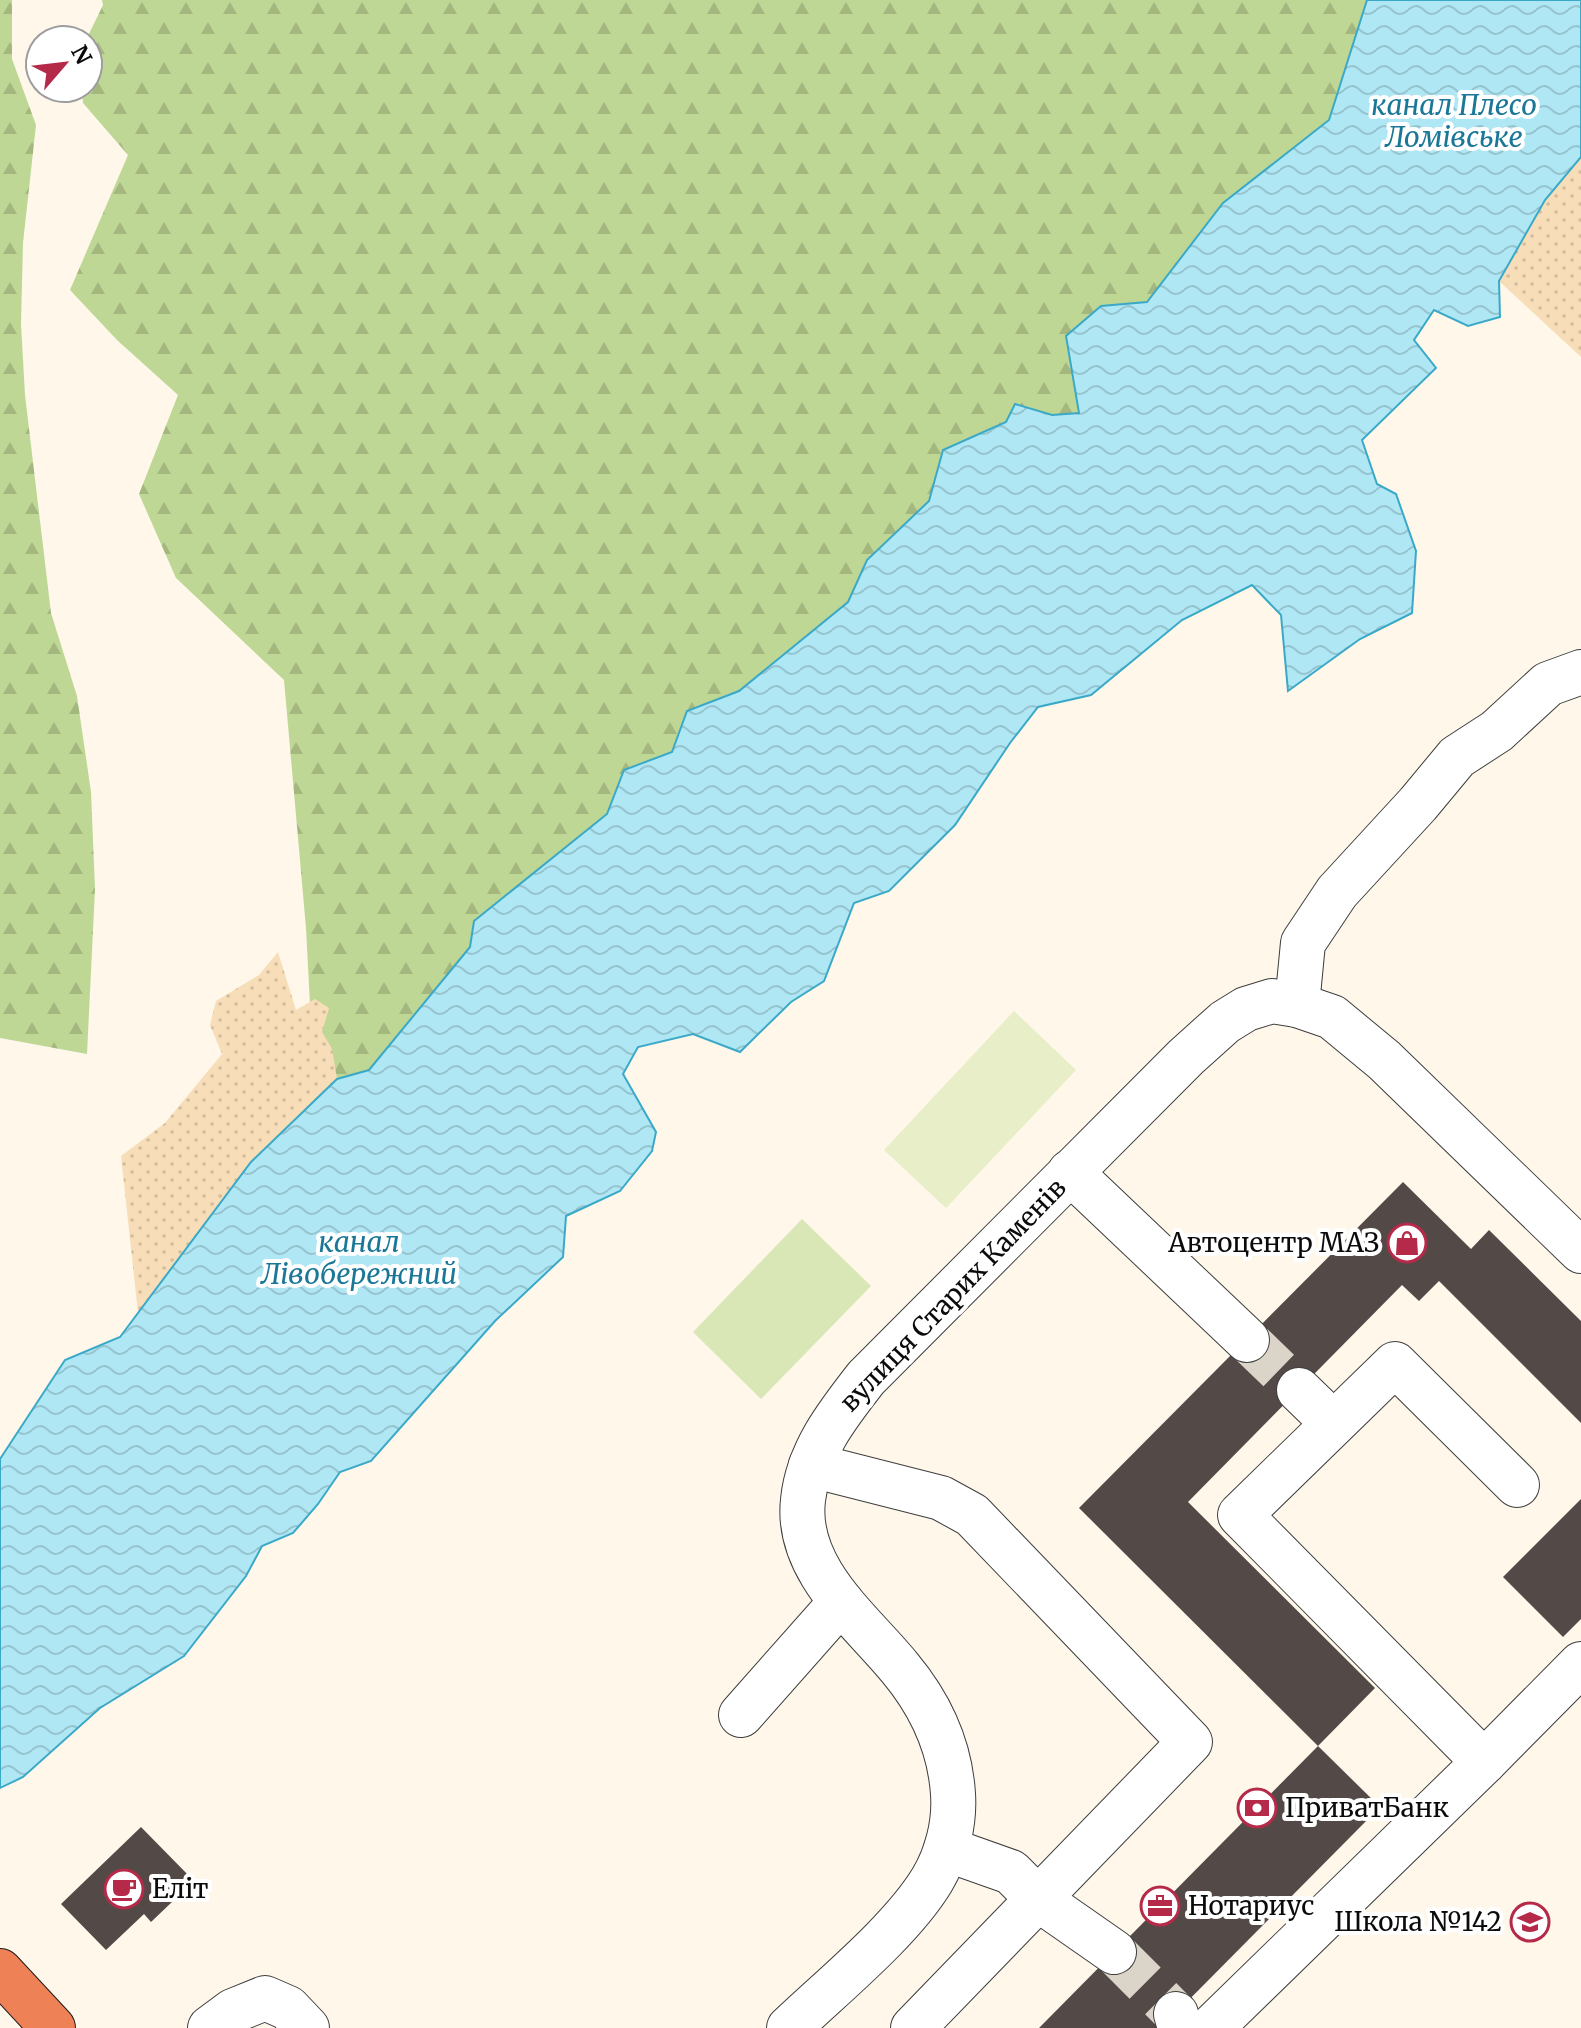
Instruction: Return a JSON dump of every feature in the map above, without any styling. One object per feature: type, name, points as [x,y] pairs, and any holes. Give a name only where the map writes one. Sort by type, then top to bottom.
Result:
[{"type":"highway","points":[[0,1971],[53,2028]]},
{"type":"street","points":[[1581,672],[1548,684],[1497,731],[1457,757],[1337,892],[1303,943],[1297,1005],[1332,1017],[1384,1060],[1581,1251]]},
{"type":"street","name":"вулиця Старих Каменів","points":[[810,2021],[912,1908],[933,1879],[946,1849],[954,1812],[952,1770],[942,1735],[924,1701],[901,1668],[841,1602],[812,1557],[802,1503],[811,1465],[822,1439],[866,1378],[1070,1172],[1225,1022],[1246,1009],[1272,1001],[1297,1005]]},
{"type":"street","points":[[1070,1172],[1247,1340]]},
{"type":"street","points":[[1484,1762],[1240,1515],[1395,1364],[1517,1485]]},
{"type":"street","points":[[1299,1390],[1333,1423]]},
{"type":"street","points":[[811,1465],[941,1498],[972,1515],[1190,1742],[913,2028]]},
{"type":"street","points":[[741,1715],[841,1602]]},
{"type":"street","points":[[1189,2023],[1484,1762],[1581,1664]]},
{"type":"street","points":[[946,1849],[1011,1872],[1038,1899],[1114,1952]]},
{"type":"street","points":[[214,2027],[233,2011],[265,1998],[288,2008],[307,2028]]},
{"type":"green space","points":[[0,0],[12,0],[12,59],[24,92],[24,104],[28,104],[36,125],[23,243],[21,324],[25,395],[51,613],[77,696],[91,792],[95,889],[87,1054],[0,1038]]},
{"type":"green space","points":[[102,0],[1367,0],[1329,120],[1223,203],[1147,303],[1101,306],[1079,413],[1052,415],[1015,404],[1006,422],[943,450],[929,501],[867,560],[848,602],[739,691],[687,711],[672,752],[624,770],[607,814],[474,921],[470,947],[369,1070],[337,1079],[315,1100],[306,928],[284,680],[176,578],[139,494],[178,395],[117,340],[70,290],[128,155],[84,104],[104,104],[104,24],[94,24],[103,5]]},
{"type":"green space","points":[[1014,1011],[1076,1070],[946,1208],[884,1150]]},
{"type":"green space","points":[[802,1219],[871,1286],[761,1399],[693,1332]]},
{"type":"sand","points":[[1581,157],[1581,357],[1499,281],[1545,199]]},
{"type":"sand","points":[[278,952],[296,1010],[315,999],[329,1008],[322,1032],[332,1049],[337,1079],[251,1162],[138,1313],[121,1156],[165,1123],[222,1054],[210,1025],[216,1001],[259,975]]},
{"type":"water","name":"канал Лівобережний","points":[[1367,0],[1581,0],[1581,157],[1545,200],[1499,281],[1500,317],[1468,326],[1434,310],[1414,340],[1436,368],[1362,440],[1377,484],[1396,494],[1416,551],[1412,613],[1360,639],[1288,691],[1281,615],[1252,585],[1182,620],[1091,695],[1038,707],[955,825],[889,891],[854,903],[824,981],[791,1002],[740,1052],[693,1034],[638,1047],[623,1074],[656,1132],[652,1151],[620,1191],[566,1216],[563,1257],[495,1321],[371,1461],[340,1472],[293,1533],[262,1546],[246,1576],[184,1656],[100,1708],[23,1777],[0,1788],[0,1459],[65,1360],[120,1337],[251,1162],[337,1079],[369,1070],[470,947],[474,921],[607,814],[624,770],[672,752],[687,711],[739,691],[848,602],[867,560],[929,501],[943,450],[1006,422],[1015,404],[1052,415],[1079,413],[1066,336],[1101,306],[1147,302],[1223,203],[1329,120]]},
{"type":"building","points":[[1403,1182],[1471,1249],[1489,1230],[1581,1321],[1581,1423],[1439,1281],[1419,1301],[1402,1285],[1188,1502],[1375,1688],[1318,1746],[1079,1508]]},
{"type":"building","points":[[1581,1499],[1581,1619],[1563,1637],[1503,1577]]},
{"type":"building","points":[[1318,1746],[1380,1807],[1161,2028],[1039,2028]]},
{"type":"building","points":[[141,1827],[194,1881],[151,1922],[144,1914],[106,1950],[61,1904]]},
{"type":"tunnel","points":[[1247,1340],[1299,1390]]},
{"type":"tunnel","points":[[1114,1952],[1176,2014]]},
{"type":"place","name":"Автоцентр МАЗ","points":[[1407,1243]]},
{"type":"place","name":"ПриватБанк","points":[[1257,1808]]},
{"type":"place","name":"Еліт","points":[[124,1889]]},
{"type":"place","name":"Нотариус","points":[[1160,1906]]},
{"type":"place","name":"Школа №142","points":[[1530,1922]]},
{"type":"water label","name":"канал Плесо Ломівське","points":[[1454,121]]}]
